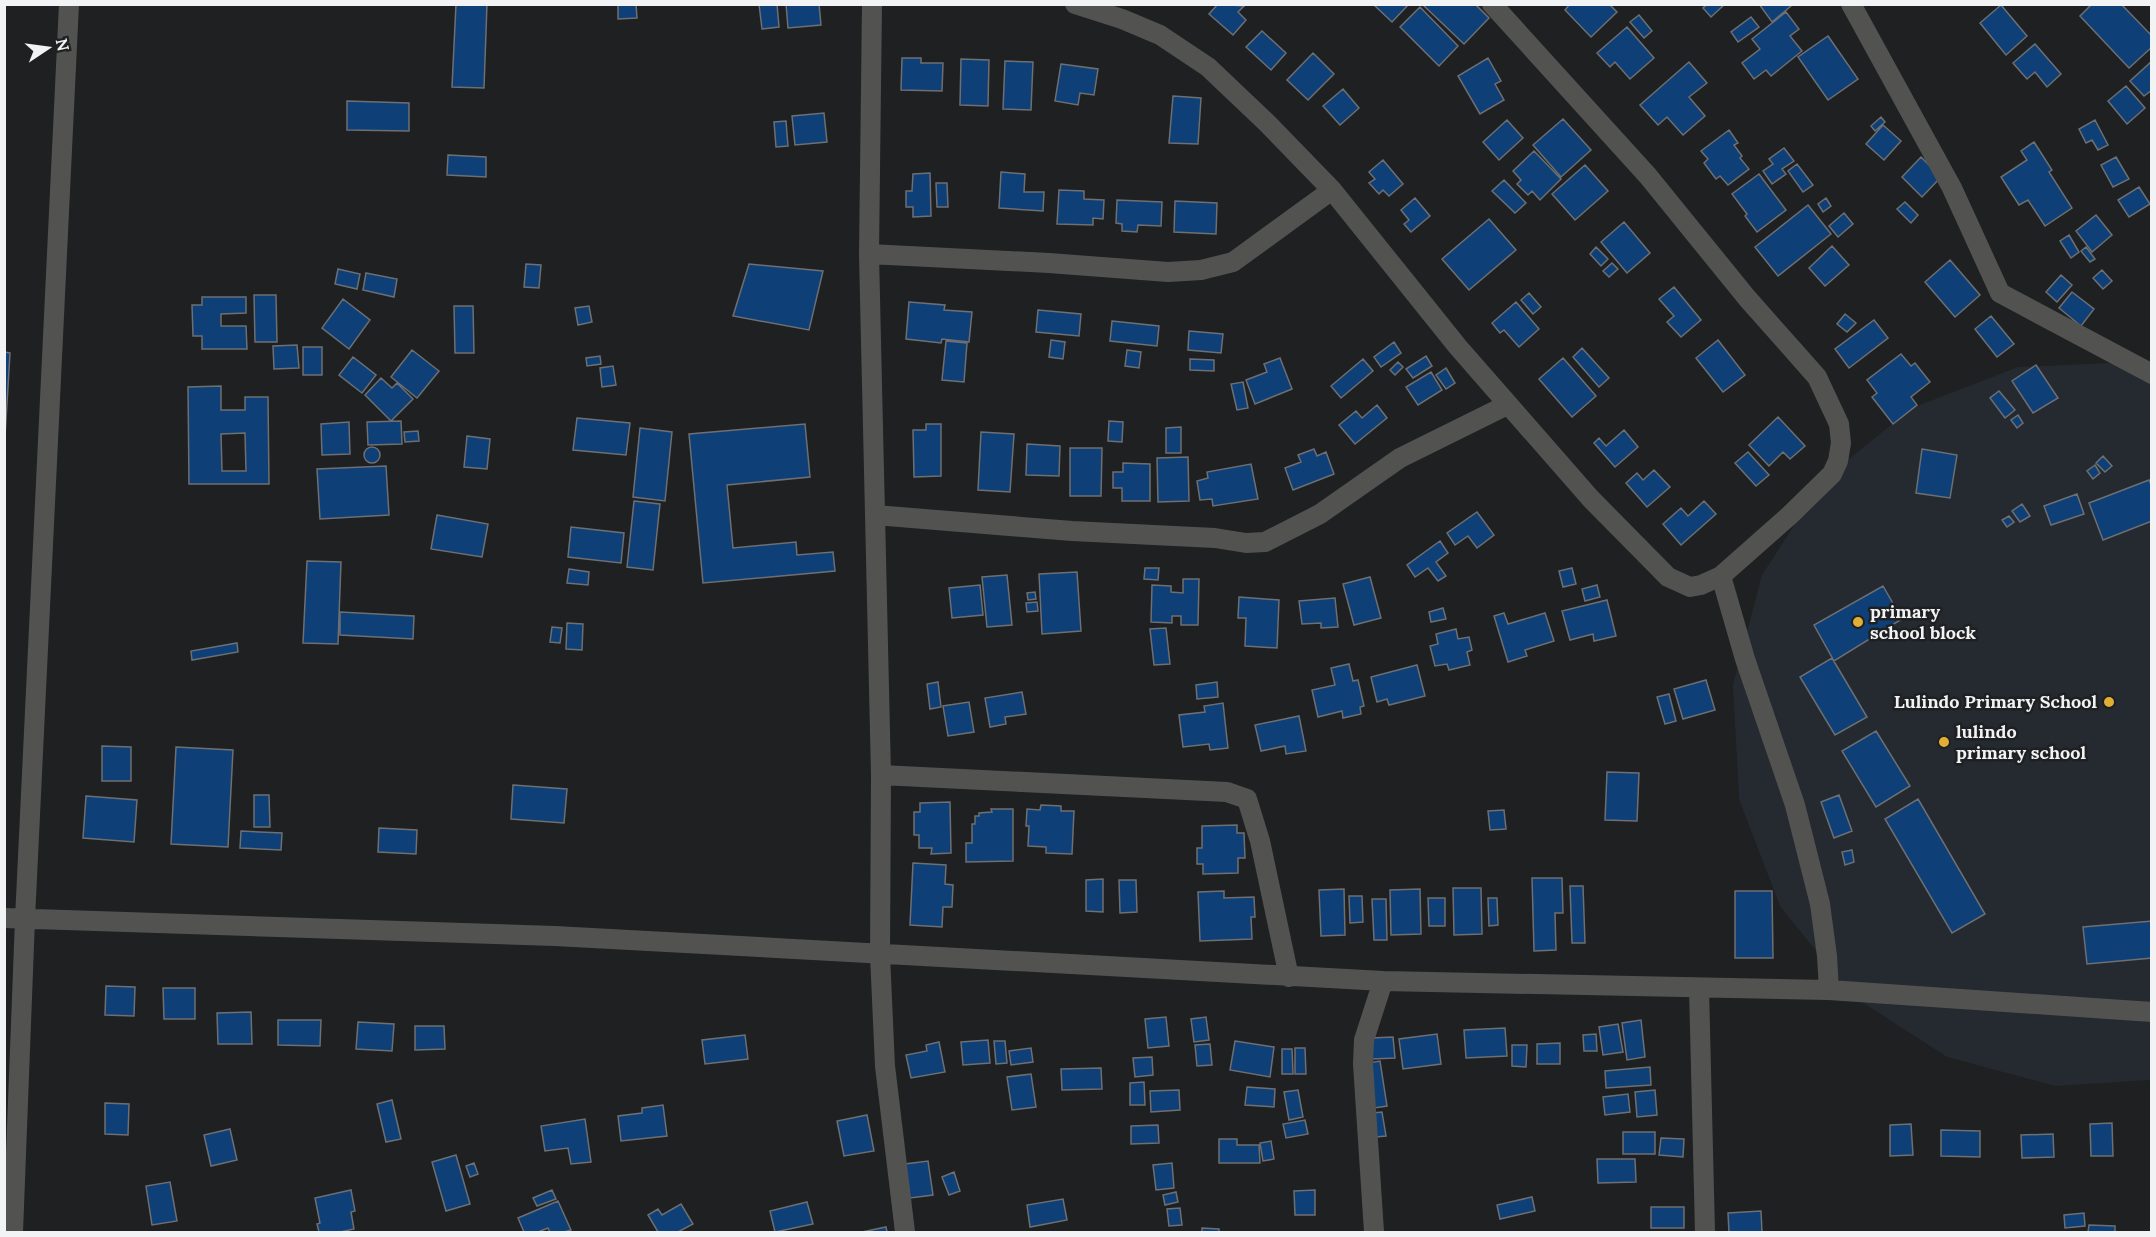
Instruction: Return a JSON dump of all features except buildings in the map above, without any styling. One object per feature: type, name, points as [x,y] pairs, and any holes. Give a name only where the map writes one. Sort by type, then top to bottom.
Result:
[{"type":"street","points":[[13,1233],[25,919],[69,4]]},
{"type":"street","points":[[872,4],[868,254],[880,775],[880,955],[885,1066],[905,1233]]},
{"type":"street","points":[[1075,4],[1122,19],[1160,35],[1208,66],[1332,190],[1507,405],[1591,499],[1668,577],[1690,586],[1701,585],[1721,576],[1789,516],[1832,474],[1838,461],[1841,444],[1839,424],[1817,377],[1747,297],[1648,176],[1492,4]]},
{"type":"street","points":[[1851,4],[1952,188],[2000,293],[2151,374]]},
{"type":"street","points":[[868,254],[1168,272],[1201,270],[1233,262],[1332,190]]},
{"type":"street","points":[[875,515],[1072,531],[1215,538],[1246,543],[1264,542],[1320,514],[1400,458],[1507,405]]},
{"type":"street","points":[[1721,576],[1745,659],[1795,805],[1820,904],[1829,990]]},
{"type":"street","points":[[880,775],[1227,792],[1247,799],[1260,842],[1289,977]]},
{"type":"street","points":[[4,918],[555,936],[1383,981],[1829,990],[2151,1012]]},
{"type":"street","points":[[1374,1233],[1364,1041],[1383,981]]},
{"type":"street","points":[[1699,988],[1705,1233]]},
{"type":"shaded area","name":"lulindo primary school","points":[[2131,362],[2151,367],[2151,1080],[2056,1086],[1947,1057],[1851,995],[1780,906],[1739,799],[1733,685],[1762,575],[1824,479],[1912,408],[2018,367]]},
{"type":"place","name":"primary school block","points":[[1858,622]]},
{"type":"place","name":"Lulindo Primary School","points":[[2109,702]]},
{"type":"place","name":"lulindo primary school","points":[[1944,742]]}]
